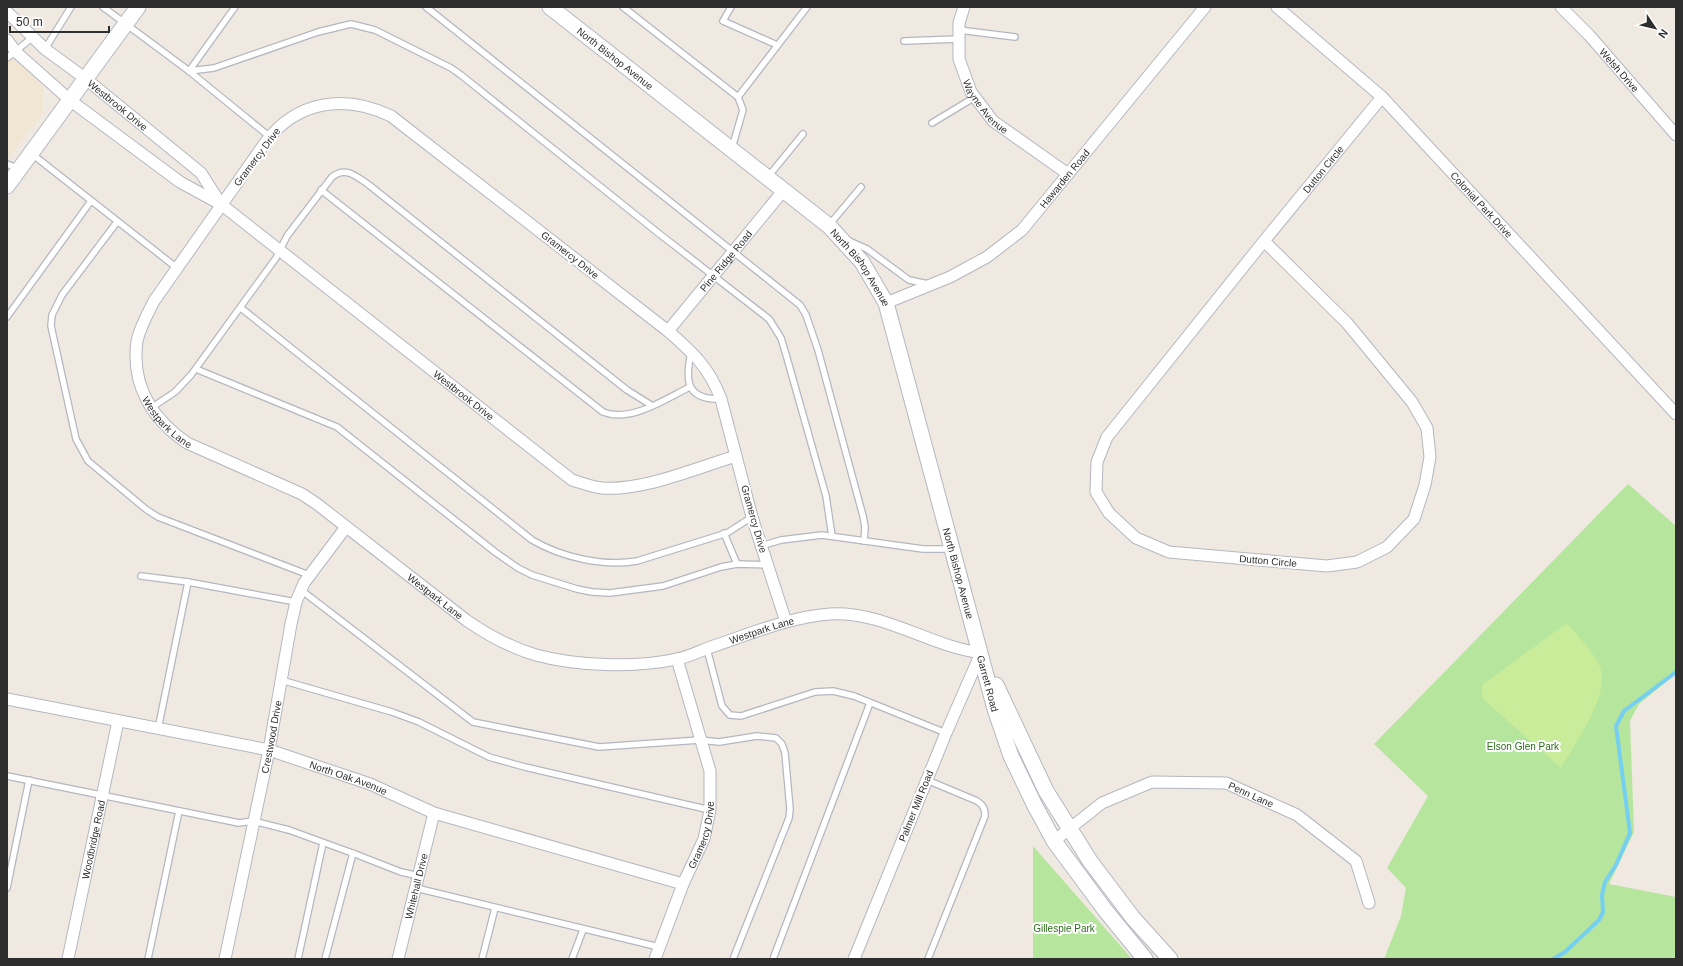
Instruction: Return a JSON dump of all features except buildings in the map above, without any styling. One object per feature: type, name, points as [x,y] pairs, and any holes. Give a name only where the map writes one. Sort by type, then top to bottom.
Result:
[{"type":"main road","points":[[7,186],[13,167],[31,154],[138,7]]},
{"type":"main road","name":"North Bishop Avenue","points":[[550,7],[834,231],[862,262],[886,303],[981,653]]},
{"type":"main road","name":"Garrett Road","points":[[981,653],[1046,791],[1090,861],[1133,918],[1170,959]]},
{"type":"main road","name":"Garrett Road","points":[[981,653],[995,709],[1011,756],[1035,806],[1054,841],[1105,910],[1145,959]]},
{"type":"street","name":"Wayne Avenue","points":[[964,7],[959,24],[959,59],[971,92],[993,121],[1068,174]]},
{"type":"street","name":"Hawarden Road","points":[[886,303],[950,277],[987,257],[1022,230],[1205,7]]},
{"type":"street","name":"Colonial Park Drive","points":[[1277,7],[1382,97],[1676,414]]},
{"type":"street","name":"Welsh Drive","points":[[1561,7],[1589,35],[1676,135]]},
{"type":"street","name":"Westbrook Drive","points":[[7,12],[45,49],[86,79],[201,173],[222,205]]},
{"type":"street","name":"Westbrook Drive","points":[[7,40],[12,55],[70,101],[180,182],[222,205],[572,480],[600,488],[617,488],[642,485],[736,456]]},
{"type":"street","name":"Dutton Circle","points":[[1264,241],[1347,324],[1412,402],[1427,428],[1430,457],[1425,485],[1414,518],[1387,547],[1357,562],[1327,566],[1169,552],[1136,538],[1109,513],[1096,492],[1097,462],[1107,437],[1264,241],[1382,97]]},
{"type":"street","name":"Gramercy Drive","points":[[222,205],[270,137],[282,125],[310,108],[323,104],[351,103],[380,111],[391,116],[668,331],[703,364],[714,380],[721,399],[752,516],[786,622]]},
{"type":"street","name":"Pine Ridge Road","points":[[668,331],[783,190]]},
{"type":"street","name":"Westpark Lane","points":[[222,205],[154,301],[144,322],[138,340],[139,375],[142,392],[151,408],[160,421],[187,443],[302,494],[317,504],[466,620],[481,630],[536,655],[600,664],[677,659],[786,622],[829,614],[870,617],[894,624],[933,641],[964,651],[981,653]]},
{"type":"street","name":"Crestwood Drive","points":[[225,959],[269,750],[296,602],[309,575],[346,527]]},
{"type":"street","name":"Palmer Mill Road","points":[[854,959],[946,733],[981,653]]},
{"type":"street","name":"Gramercy Drive","points":[[655,959],[683,884],[704,839],[710,810],[710,772],[702,740],[677,659]]},
{"type":"street","name":"North Oak Avenue","points":[[7,699],[269,750],[370,784],[434,813],[683,884]]},
{"type":"street","name":"Woodbridge Road","points":[[68,959],[118,721]]},
{"type":"street","name":"Penn Lane","points":[[1054,841],[1102,803],[1152,782],[1226,783],[1298,815],[1356,861],[1369,903]]},
{"type":"street","name":"Whitehall Drive","points":[[398,959],[434,813]]},
{"type":"lane","points":[[45,49],[71,7]]},
{"type":"lane","points":[[103,7],[127,23],[190,71],[270,137]]},
{"type":"lane","points":[[190,71],[235,7]]},
{"type":"lane","points":[[426,7],[733,252],[792,296],[800,305],[806,315],[818,350],[863,516],[865,527],[864,541]]},
{"type":"lane","points":[[623,7],[738,97],[743,110],[732,150]]},
{"type":"lane","points":[[731,7],[723,21],[777,45]]},
{"type":"lane","points":[[738,97],[806,7]]},
{"type":"lane","points":[[190,71],[214,68],[318,32],[351,24],[375,30],[451,68],[461,75],[713,275],[761,311],[776,329],[781,338],[826,496],[832,536]]},
{"type":"lane","points":[[904,41],[959,34],[1015,37]]},
{"type":"lane","points":[[12,55],[33,37]]},
{"type":"lane","points":[[932,123],[975,97]]},
{"type":"lane","points":[[767,178],[803,134]]},
{"type":"lane","points":[[31,154],[177,268]]},
{"type":"lane","points":[[151,408],[175,392],[196,369],[276,258],[287,236],[321,190],[337,172],[344,171],[352,173],[627,390],[651,405]]},
{"type":"lane","points":[[861,187],[834,231],[867,249],[909,280],[930,285]]},
{"type":"lane","points":[[321,190],[603,412],[610,415],[620,416],[631,414],[690,386]]},
{"type":"lane","points":[[7,317],[91,201]]},
{"type":"lane","points":[[117,222],[62,295],[52,315],[51,326],[58,366],[76,439],[81,450],[98,470],[147,510],[158,517],[309,575]]},
{"type":"lane","points":[[241,308],[532,540],[558,552],[611,563],[637,561],[724,533],[752,516]]},
{"type":"lane","points":[[692,352],[688,378],[690,386],[699,396],[708,400],[721,399]]},
{"type":"lane","points":[[196,369],[337,427],[495,552],[518,568],[532,575],[577,589],[610,592],[663,586],[721,567],[737,564],[768,565]]},
{"type":"lane","points":[[724,533],[737,564]]},
{"type":"lane","points":[[761,546],[801,536],[822,534],[923,549],[952,549]]},
{"type":"lane","points":[[141,576],[188,582],[296,602]]},
{"type":"lane","points":[[158,729],[188,582]]},
{"type":"lane","points":[[301,590],[473,722],[589,746],[702,740],[718,742],[757,736],[776,738],[782,744],[785,753],[790,809],[789,818],[733,959]]},
{"type":"lane","points":[[707,649],[722,706],[730,715],[741,716],[815,692],[833,691],[870,703],[946,733]]},
{"type":"lane","points":[[281,680],[419,722],[489,757],[525,767],[710,810]]},
{"type":"lane","points":[[773,959],[870,703]]},
{"type":"lane","points":[[7,776],[103,794],[239,823],[253,821],[289,830],[401,872],[419,876]]},
{"type":"lane","points":[[7,888],[29,780]]},
{"type":"lane","points":[[927,780],[977,801],[983,805],[985,810],[985,816],[928,959]]},
{"type":"lane","points":[[148,959],[180,811]]},
{"type":"lane","points":[[298,959],[323,842]]},
{"type":"lane","points":[[325,959],[353,853]]},
{"type":"lane","points":[[416,888],[583,930],[659,947]]},
{"type":"lane","points":[[482,959],[495,908]]},
{"type":"lane","points":[[572,959],[583,930]]},
{"type":"shaded area","points":[[7,52],[43,87],[43,112],[7,160]]},
{"type":"green space","name":"Elson Glen Park","points":[[1628,484],[1676,526],[1676,674],[1639,704],[1630,721],[1634,832],[1609,884],[1676,897],[1676,959],[1384,959],[1401,916],[1406,888],[1387,868],[1428,796],[1374,744]]},
{"type":"green space","points":[[1567,623],[1593,655],[1600,667],[1602,678],[1596,705],[1590,719],[1561,768],[1482,698],[1482,685]]},
{"type":"green space","name":"Gillespie Park","points":[[1033,846],[1132,959],[1033,959]]},
{"type":"waterway","points":[[1553,959],[1565,952],[1599,920],[1603,912],[1602,895],[1605,882],[1616,865],[1630,833],[1616,726],[1624,711],[1676,672]]}]
